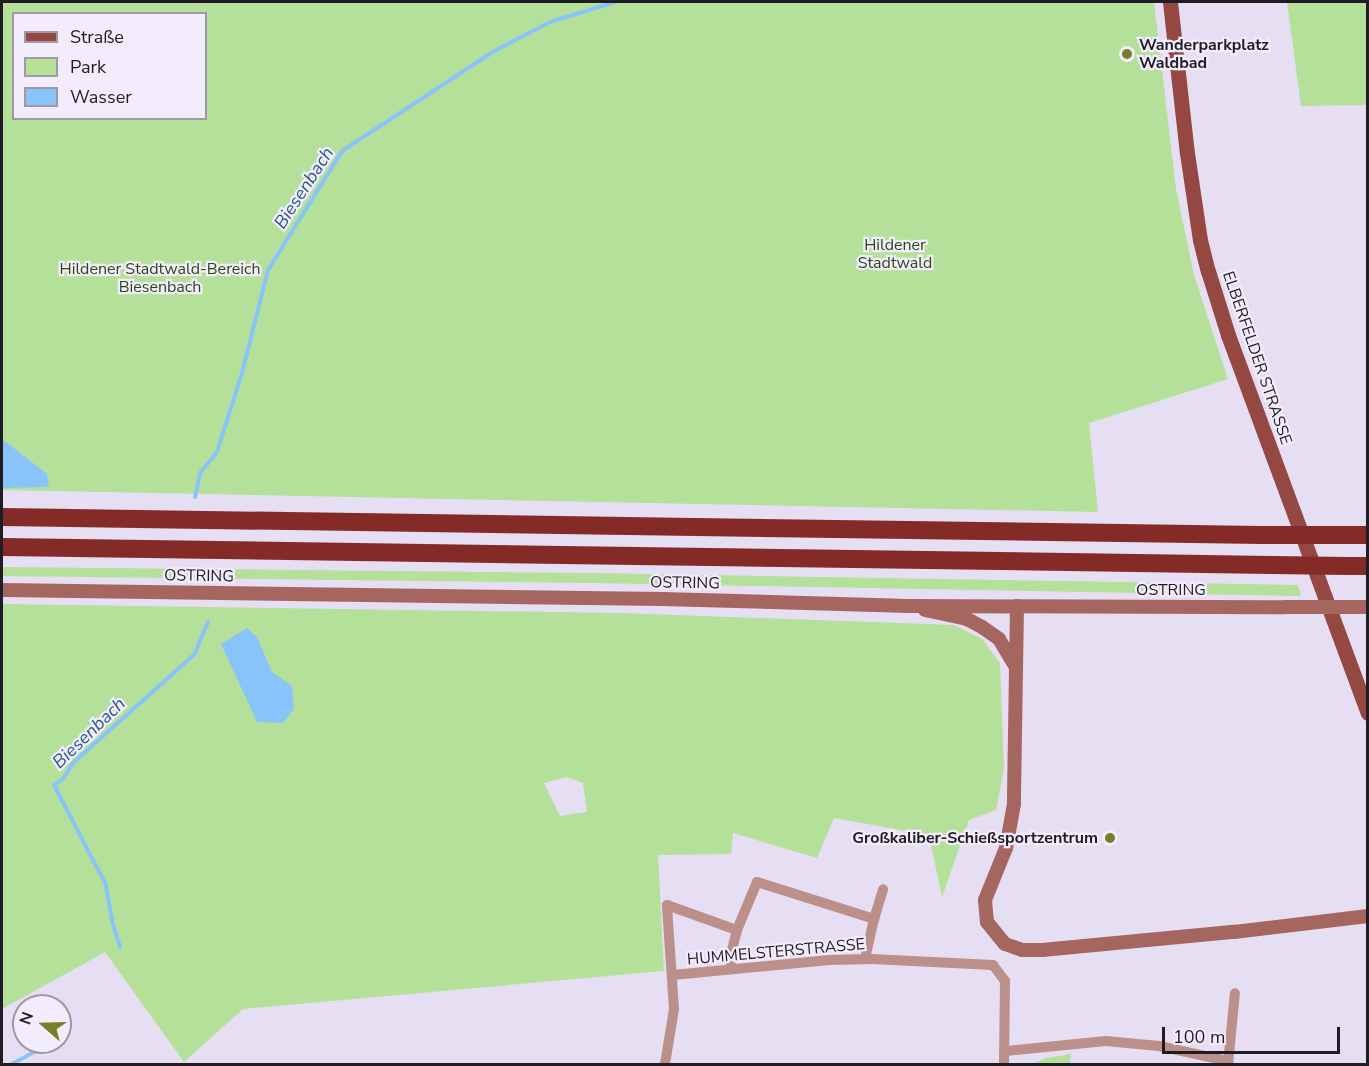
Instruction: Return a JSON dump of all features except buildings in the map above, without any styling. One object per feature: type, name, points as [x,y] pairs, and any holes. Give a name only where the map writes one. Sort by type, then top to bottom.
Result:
[{"type":"highway","points":[[2,517],[1368,535]]},
{"type":"highway","points":[[2,547],[1368,566]]},
{"type":"main road","name":"ELBERFELDER STRASSE","points":[[1170,2],[1187,153],[1200,240],[1208,272],[1272,457],[1368,713]]},
{"type":"main road","name":"OSTRING","points":[[2,591],[662,598],[909,606],[1366,607]]},
{"type":"main road","points":[[909,606],[967,619],[982,627],[999,639],[1017,668]]},
{"type":"main road","points":[[1017,606],[1014,804],[1006,848],[985,900],[987,922],[1005,944],[1022,950],[1042,950],[1234,932],[1368,916]]},
{"type":"street","points":[[731,969],[731,954],[738,930],[757,882],[874,919]]},
{"type":"street","points":[[865,959],[883,890]]},
{"type":"street","points":[[665,1065],[674,1009],[667,905],[738,930]]},
{"type":"street","name":"HUMMELSTERSTRASSE","points":[[673,975],[865,959],[993,965],[1005,981],[1006,1051],[1004,1065]]},
{"type":"street","points":[[1006,1051],[1106,1041],[1159,1046],[1228,1063],[1235,993]]},
{"type":"green space","name":"Hildener Stadtwald","points":[[2,2],[1154,2],[1176,189],[1194,275],[1228,379],[1089,423],[1098,512],[2,490]]},
{"type":"green space","points":[[1287,2],[1367,2],[1367,105],[1301,106]]},
{"type":"green space","points":[[2,567],[593,573],[1298,585],[1301,596],[592,583],[2,576]]},
{"type":"green space","points":[[2,604],[620,613],[954,625],[982,639],[1000,663],[1004,769],[996,810],[969,820],[942,897],[929,835],[834,818],[817,858],[733,833],[731,854],[658,855],[664,971],[243,1009],[184,1062],[105,952],[29,994],[12,994],[12,1003],[2,1009]],"holes":[[[566,777],[583,783],[587,812],[560,816],[544,783]]]},
{"type":"green space","points":[[1071,1054],[1070,1064],[1031,1064],[1047,1058]]},
{"type":"water","points":[[2,439],[47,474],[49,487],[2,488]]},
{"type":"water","points":[[247,628],[257,637],[272,672],[292,686],[294,709],[283,723],[257,722],[221,644]]},
{"type":"waterway","name":"Biesenbach","points":[[195,497],[200,473],[217,452],[242,373],[268,270],[342,151],[496,50],[550,22],[616,2]]},
{"type":"waterway","name":"Biesenbach","points":[[120,947],[112,920],[106,885],[54,785],[63,779],[73,763],[194,655],[208,622]]},
{"type":"waterway","name":"Biesenbach","points":[[12,1064],[31,1054]]},
{"type":"place","name":"Wanderparkplatz Waldbad","points":[[1127,54]]},
{"type":"place","name":"Großkaliber-Schießsportzentrum","points":[[1110,838]]},
{"type":"park label","name":"Hildener Stadtwald-Bereich Biesenbach","points":[[160,278]]}]
